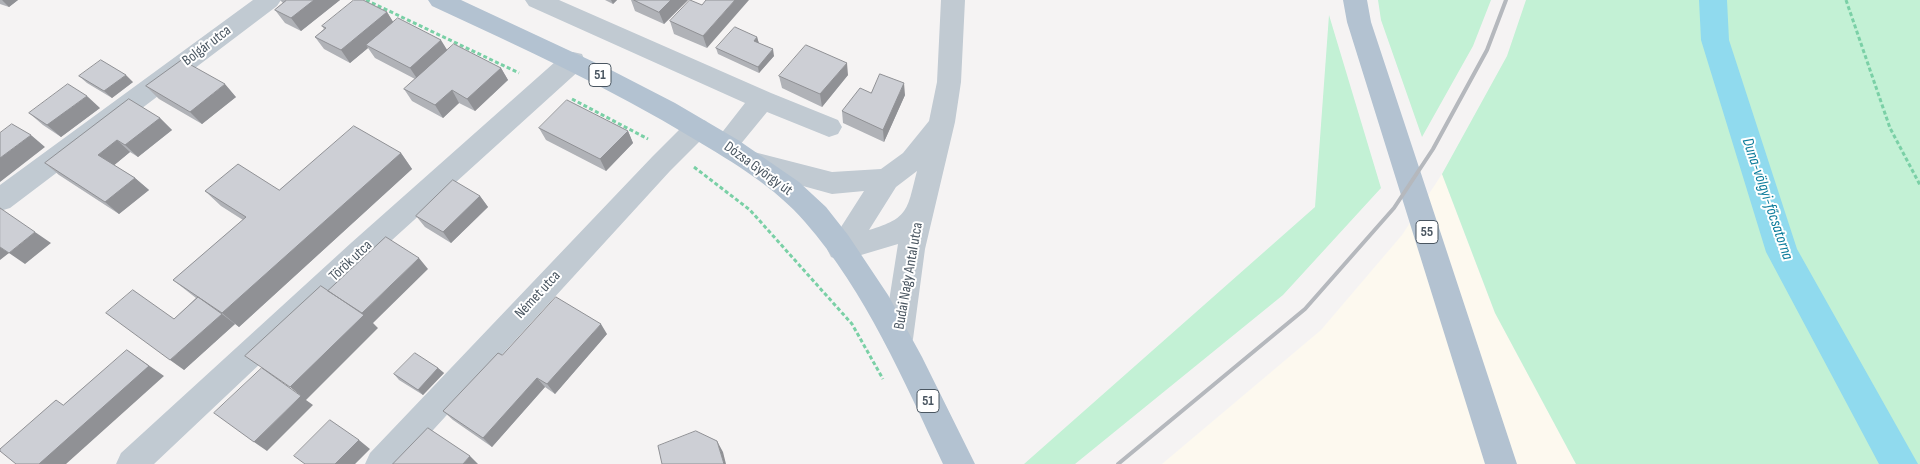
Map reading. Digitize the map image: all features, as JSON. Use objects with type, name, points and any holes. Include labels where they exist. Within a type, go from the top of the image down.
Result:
[{"type":"main road","name":"Dózsa György út","points":[[440,0],[573,61],[669,110],[754,162],[814,214],[842,249],[898,339],[959,464]]},
{"type":"main road","name":"55","points":[[1355,0],[1359,22],[1501,464]]},
{"type":"street","name":"Bolgár utca","points":[[0,200],[269,0]]},
{"type":"street","points":[[538,0],[762,100],[829,127]]},
{"type":"street","name":"Budai Nagy Antal utca","points":[[898,339],[911,249],[921,213],[950,82],[953,0]]},
{"type":"street","name":"Török utca","points":[[132,464],[361,251],[573,61]]},
{"type":"street","points":[[726,144],[762,100]]},
{"type":"street","name":"Budai Nagy Antal utca","points":[[842,249],[887,179],[912,160],[942,122]]},
{"type":"street","name":"Német utca","points":[[381,464],[697,128]]},
{"type":"street","points":[[754,162],[832,184],[887,179]]},
{"type":"street","name":"Budai Nagy Antal utca","points":[[842,249],[905,229],[921,213]]},
{"type":"path","points":[[366,0],[545,85],[673,152],[750,210],[852,324],[886,385]]},
{"type":"path","points":[[1846,0],[1890,128],[1920,185]]},
{"type":"shaded area","points":[[1442,174],[1495,313],[1576,464],[1162,464],[1321,330],[1402,235]]},
{"type":"green space","points":[[1378,0],[1491,0],[1473,46],[1422,137],[1381,20]]},
{"type":"green space","points":[[1526,0],[1920,0],[1920,464],[1576,464],[1495,313],[1442,174],[1507,56]]},
{"type":"green space","points":[[1329,15],[1381,188],[1283,295],[1075,464],[1024,464],[1315,207]]},
{"type":"building","points":[[287,0],[314,0],[291,18],[275,10]]},
{"type":"building","points":[[354,0],[363,0],[387,12],[341,50],[315,37],[326,28],[322,26]]},
{"type":"building","points":[[634,0],[671,0],[659,12]]},
{"type":"building","points":[[690,0],[702,5],[706,0],[735,0],[703,36],[670,21]]},
{"type":"building","points":[[398,18],[441,40],[410,68],[366,45]]},
{"type":"building","points":[[735,27],[757,37],[754,41],[773,49],[758,67],[716,48]]},
{"type":"building","points":[[454,44],[501,68],[467,99],[452,90],[435,105],[404,89]]},
{"type":"building","points":[[806,45],[847,63],[820,94],[779,76]]},
{"type":"building","points":[[101,60],[126,75],[104,91],[79,76]]},
{"type":"building","points":[[182,60],[225,84],[190,112],[146,86]]},
{"type":"building","points":[[880,74],[904,83],[883,130],[842,111],[860,88],[871,93]]},
{"type":"building","points":[[68,84],[87,96],[47,125],[29,113]]},
{"type":"building","points":[[129,99],[160,118],[125,145],[117,140],[98,155],[135,178],[105,202],[45,163]]},
{"type":"building","points":[[567,100],[628,131],[600,159],[539,128]]},
{"type":"building","points":[[12,124],[31,135],[0,158],[0,133]]},
{"type":"building","points":[[354,126],[401,153],[222,313],[173,280],[246,217],[205,191],[238,164],[279,190]]},
{"type":"building","points":[[453,180],[480,196],[443,232],[416,216]]},
{"type":"building","points":[[0,208],[35,232],[9,253],[0,247]]},
{"type":"building","points":[[386,237],[419,258],[362,313],[328,291]]},
{"type":"building","points":[[321,286],[364,315],[290,387],[245,356]]},
{"type":"building","points":[[133,290],[174,319],[198,297],[222,314],[170,360],[106,313]]},
{"type":"building","points":[[556,297],[601,324],[547,384],[537,378],[483,438],[443,411],[498,353],[502,355]]},
{"type":"building","points":[[127,350],[149,366],[39,464],[16,464],[0,451],[56,400],[63,405]]},
{"type":"building","points":[[415,353],[438,368],[418,390],[394,374]]},
{"type":"building","points":[[262,368],[301,396],[254,442],[214,413]]},
{"type":"building","points":[[330,420],[359,440],[335,464],[305,464],[294,456]]},
{"type":"building","points":[[428,428],[470,456],[463,464],[393,464]]},
{"type":"building","points":[[696,431],[717,441],[724,464],[662,464],[658,446]]},
{"type":"waterway","name":"Duna-völgyi-főcsatorna","points":[[1713,0],[1715,40],[1782,252],[1899,464]]},
{"type":"railway","points":[[1118,464],[1305,309],[1394,208],[1433,149],[1487,50],[1506,0]]}]
